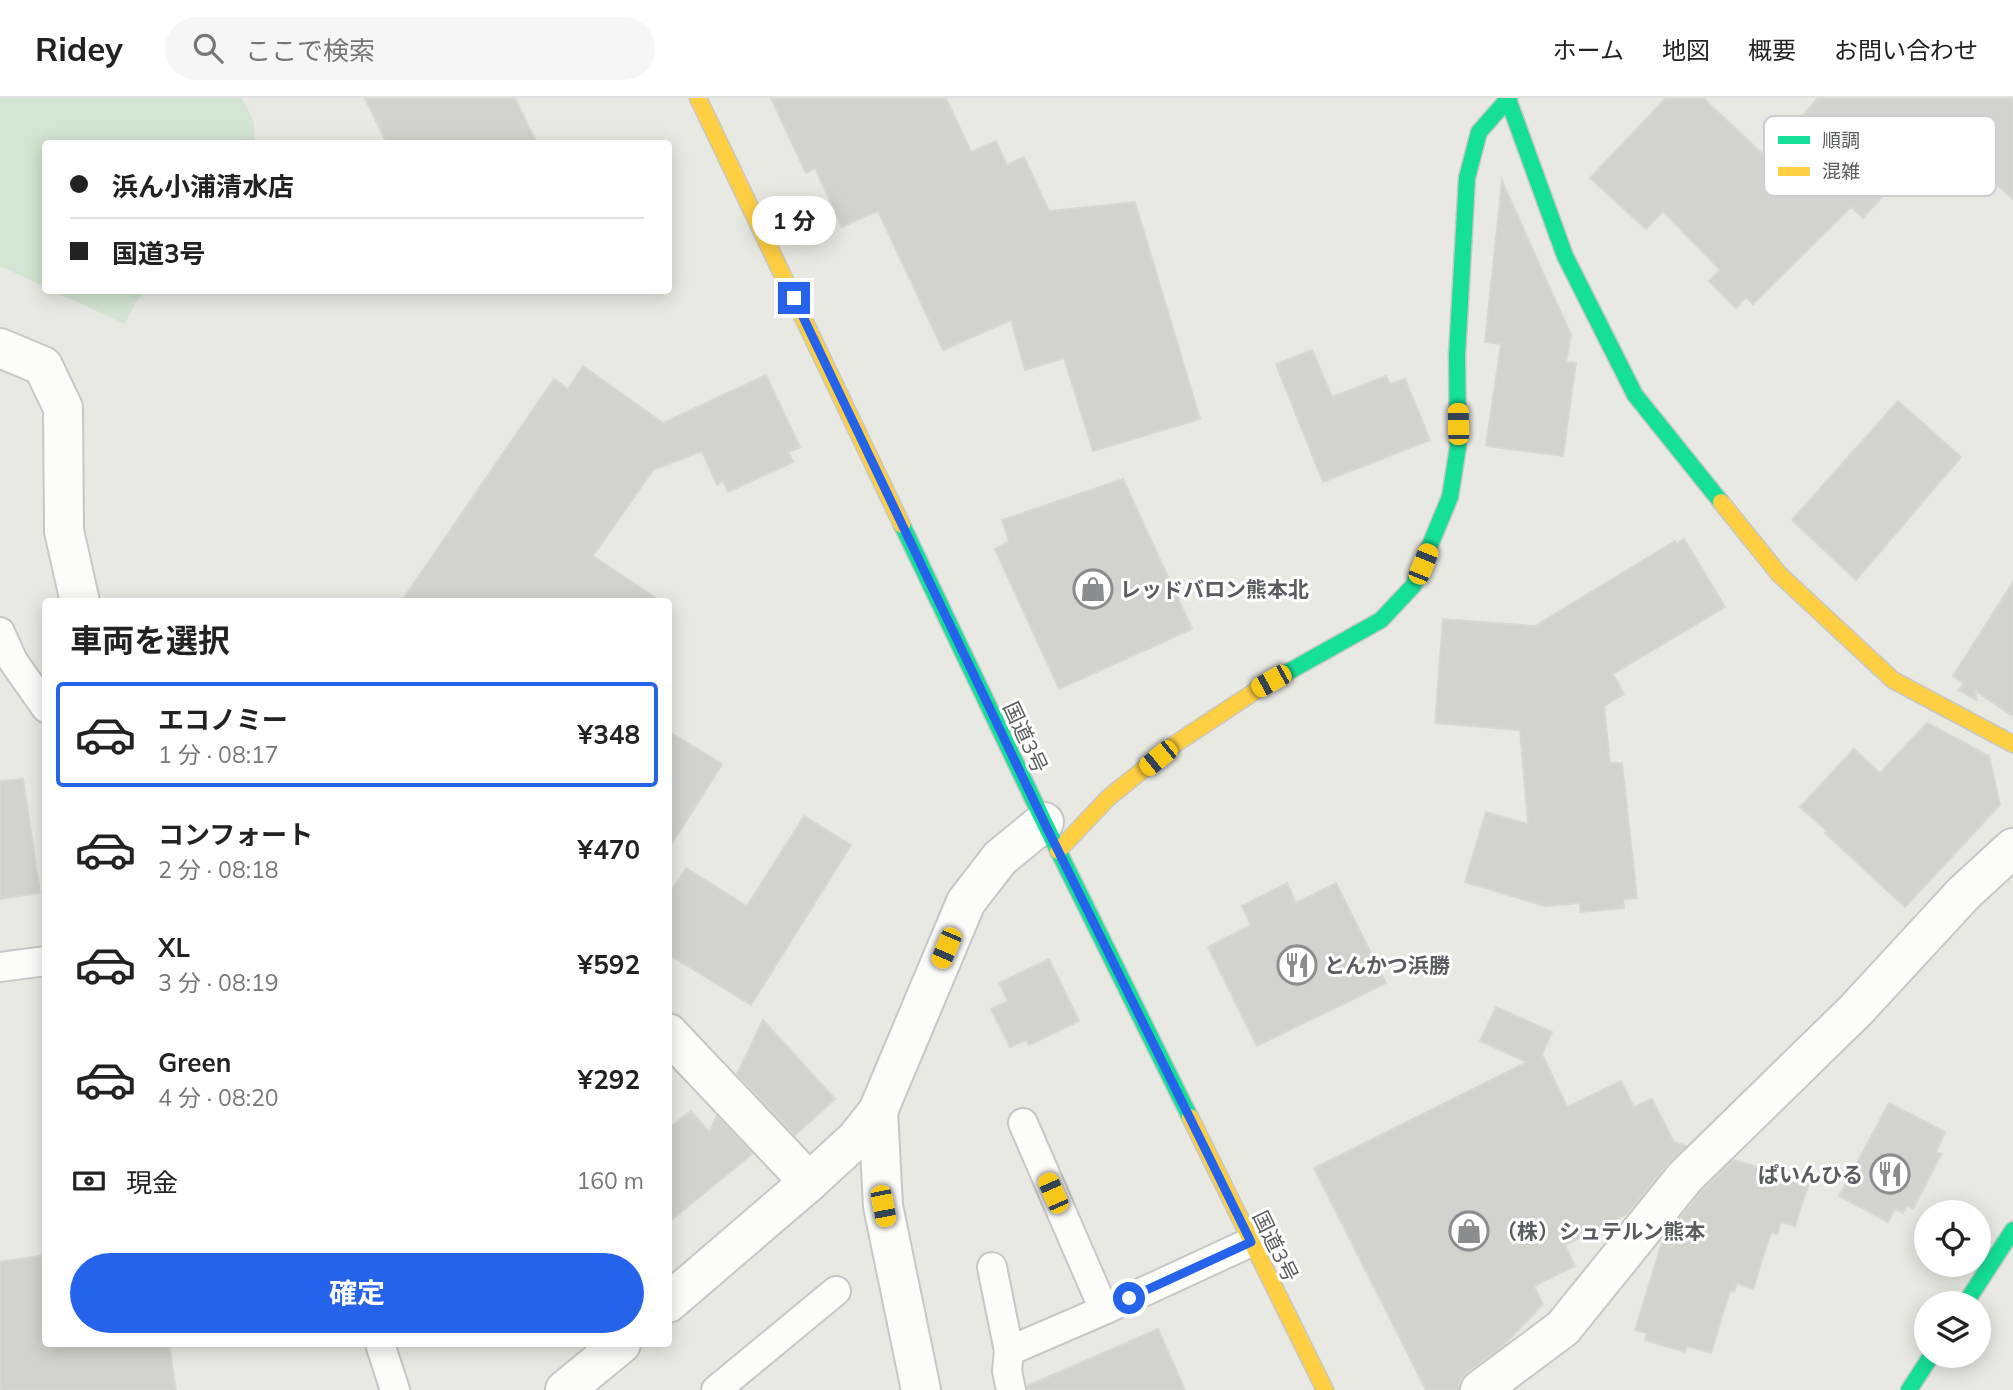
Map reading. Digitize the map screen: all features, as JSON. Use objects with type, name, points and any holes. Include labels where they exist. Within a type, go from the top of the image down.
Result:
[{"type":"main road","name":"国道3号","points":[[698,98],[1051,837],[1325,1390]]},
{"type":"main road","points":[[1051,837],[1108,798],[1175,744],[1249,694],[1381,620],[1413,586],[1450,498],[1458,447],[1457,355],[1467,178],[1479,132],[1499,103]]},
{"type":"main road","points":[[1499,103],[1565,256],[1635,396],[1779,574],[1893,680],[2013,744]]},
{"type":"main road","points":[[1973,1291],[2013,1230]]},
{"type":"main road","points":[[1909,1390],[1923,1368]]},
{"type":"street","points":[[0,348],[43,366],[63,408],[64,531],[79,598]]},
{"type":"street","points":[[672,1300],[856,1139],[878,1111],[966,902],[1000,858],[1051,837]]},
{"type":"street","points":[[1480,1390],[1563,1328],[1685,1177],[1856,1010],[1964,893],[2013,848]]},
{"type":"street","points":[[672,1037],[809,1182]]},
{"type":"street","points":[[878,1111],[883,1206],[921,1390]]},
{"type":"street","points":[[565,1390],[617,1347]]},
{"type":"lane","points":[[0,632],[7,662],[42,703]]},
{"type":"lane","points":[[0,967],[42,962]]},
{"type":"lane","points":[[1023,1124],[1104,1310]]},
{"type":"lane","points":[[1009,1351],[1251,1242]]},
{"type":"lane","points":[[992,1267],[1009,1351],[1007,1371],[1011,1390]]},
{"type":"lane","points":[[716,1390],[835,1292]]},
{"type":"lane","points":[[381,1347],[395,1390]]},
{"type":"green space","points":[[0,98],[242,98],[254,123],[255,140],[42,140],[42,286],[0,266]]},
{"type":"green space","points":[[60,294],[142,294],[125,324]]},
{"type":"building","points":[[365,98],[515,98],[535,140],[385,140]]},
{"type":"building","points":[[771,98],[946,98],[971,152],[996,141],[1007,165],[1024,157],[1049,211],[1135,202],[1200,419],[1093,451],[1064,358],[1025,370],[1011,320],[943,350],[878,211],[842,227],[815,168],[806,173]]},
{"type":"building","points":[[1666,98],[1703,98],[1764,155],[1764,196],[1882,196],[1863,218],[1851,207],[1753,304],[1746,297],[1736,308],[1709,281],[1720,270],[1663,211],[1646,229],[1590,178]]},
{"type":"building","points":[[1818,98],[2013,98],[2013,199],[1996,184],[1996,116],[1802,116]]},
{"type":"building","points":[[1502,181],[1571,335],[1566,362],[1576,363],[1563,456],[1486,446],[1501,344],[1485,342]]},
{"type":"building","points":[[1312,350],[1332,397],[1386,376],[1390,384],[1405,379],[1430,440],[1323,482],[1276,364]]},
{"type":"building","points":[[583,366],[663,423],[766,375],[800,447],[789,452],[793,462],[728,492],[723,481],[717,485],[702,451],[653,470],[593,556],[656,598],[404,598],[554,379],[568,389]]},
{"type":"building","points":[[1898,401],[1961,457],[1856,580],[1792,520]]},
{"type":"building","name":"レッドバロン熊本北","points":[[1123,479],[1192,629],[1059,689],[995,549],[1009,542],[1002,520]]},
{"type":"building","points":[[1684,539],[1725,607],[1613,674],[1624,694],[1604,706],[1610,763],[1622,763],[1637,898],[1623,899],[1624,908],[1580,912],[1580,903],[1545,906],[1465,882],[1486,812],[1528,824],[1520,730],[1435,723],[1443,619],[1535,626],[1675,541],[1676,544]]},
{"type":"building","points":[[2013,582],[2013,716],[1975,691],[1977,700],[1958,690],[1964,684],[1953,676]]},
{"type":"building","points":[[1927,723],[1989,756],[2000,805],[1905,907],[1800,807],[1854,749],[1880,773]]},
{"type":"building","points":[[672,733],[722,764],[672,844]]},
{"type":"building","points":[[23,779],[40,893],[0,899],[0,781]]},
{"type":"building","points":[[804,816],[851,845],[751,1005],[672,956],[672,890],[686,868],[747,906]]},
{"type":"building","name":"とんかつ浜勝","points":[[1287,883],[1296,903],[1336,883],[1386,983],[1257,1046],[1208,947],[1251,925],[1242,906]]},
{"type":"building","points":[[1049,959],[1079,1021],[1029,1045],[1026,1040],[1010,1047],[991,1009],[1008,1001],[999,983]]},
{"type":"building","name":"（株）シュテルン熊本","points":[[1496,1007],[1552,1032],[1542,1054],[1567,1107],[1621,1081],[1634,1107],[1652,1099],[1674,1142],[1686,1146],[1668,1163],[1627,1214],[1565,1245],[1575,1266],[1534,1286],[1543,1304],[1504,1345],[1466,1373],[1460,1381],[1459,1390],[1426,1390],[1314,1168],[1527,1062],[1480,1041]]},
{"type":"building","points":[[763,1020],[835,1099],[795,1135],[737,1074]]},
{"type":"building","points":[[1889,1103],[1945,1132],[1936,1152],[1941,1154],[1918,1200],[1914,1200],[1913,1209],[1907,1205],[1903,1213],[1895,1209],[1888,1222],[1839,1196]]},
{"type":"building","points":[[691,1111],[709,1132],[717,1116],[752,1154],[672,1220],[672,1126]]},
{"type":"building","points":[[1734,1160],[1809,1183],[1795,1226],[1781,1222],[1777,1234],[1771,1232],[1753,1289],[1737,1283],[1734,1292],[1730,1291],[1711,1353],[1687,1346],[1685,1352],[1645,1340],[1647,1333],[1635,1330],[1663,1239],[1701,1192]]},
{"type":"building","points":[[42,1256],[42,1347],[169,1347],[176,1390],[0,1390],[0,1262]]},
{"type":"building","points":[[1158,1329],[1185,1390],[1027,1390],[1027,1386]]},
{"type":"traffic: fast","points":[[1263,686],[1381,620],[1413,586],[1450,497],[1458,447],[1457,355],[1467,178],[1479,132],[1509,98]]},
{"type":"traffic: fast","points":[[1508,99],[1565,256],[1635,395],[1721,502]]},
{"type":"traffic: fast","points":[[902,525],[1044,822],[1190,1117]]},
{"type":"traffic: fast","points":[[1973,1291],[2013,1230]]},
{"type":"traffic: fast","points":[[1909,1390],[1923,1368]]},
{"type":"traffic: slow","points":[[698,98],[902,525]]},
{"type":"traffic: slow","points":[[1721,502],[1779,574],[1893,680],[2013,744]]},
{"type":"traffic: slow","points":[[1058,851],[1108,798],[1175,744],[1263,686]]},
{"type":"traffic: slow","points":[[1190,1117],[1325,1390]]},
{"type":"place","name":"レッドバロン熊本北","points":[[1093,589]]},
{"type":"place","name":"とんかつ浜勝","points":[[1297,965]]},
{"type":"place","name":"ぱいんひる","points":[[1890,1174]]},
{"type":"place","name":"（株）シュテルン熊本","points":[[1469,1231]]},
{"type":"route","points":[[794,298],[1044,822],[1251,1242],[1129,1298]]}]
